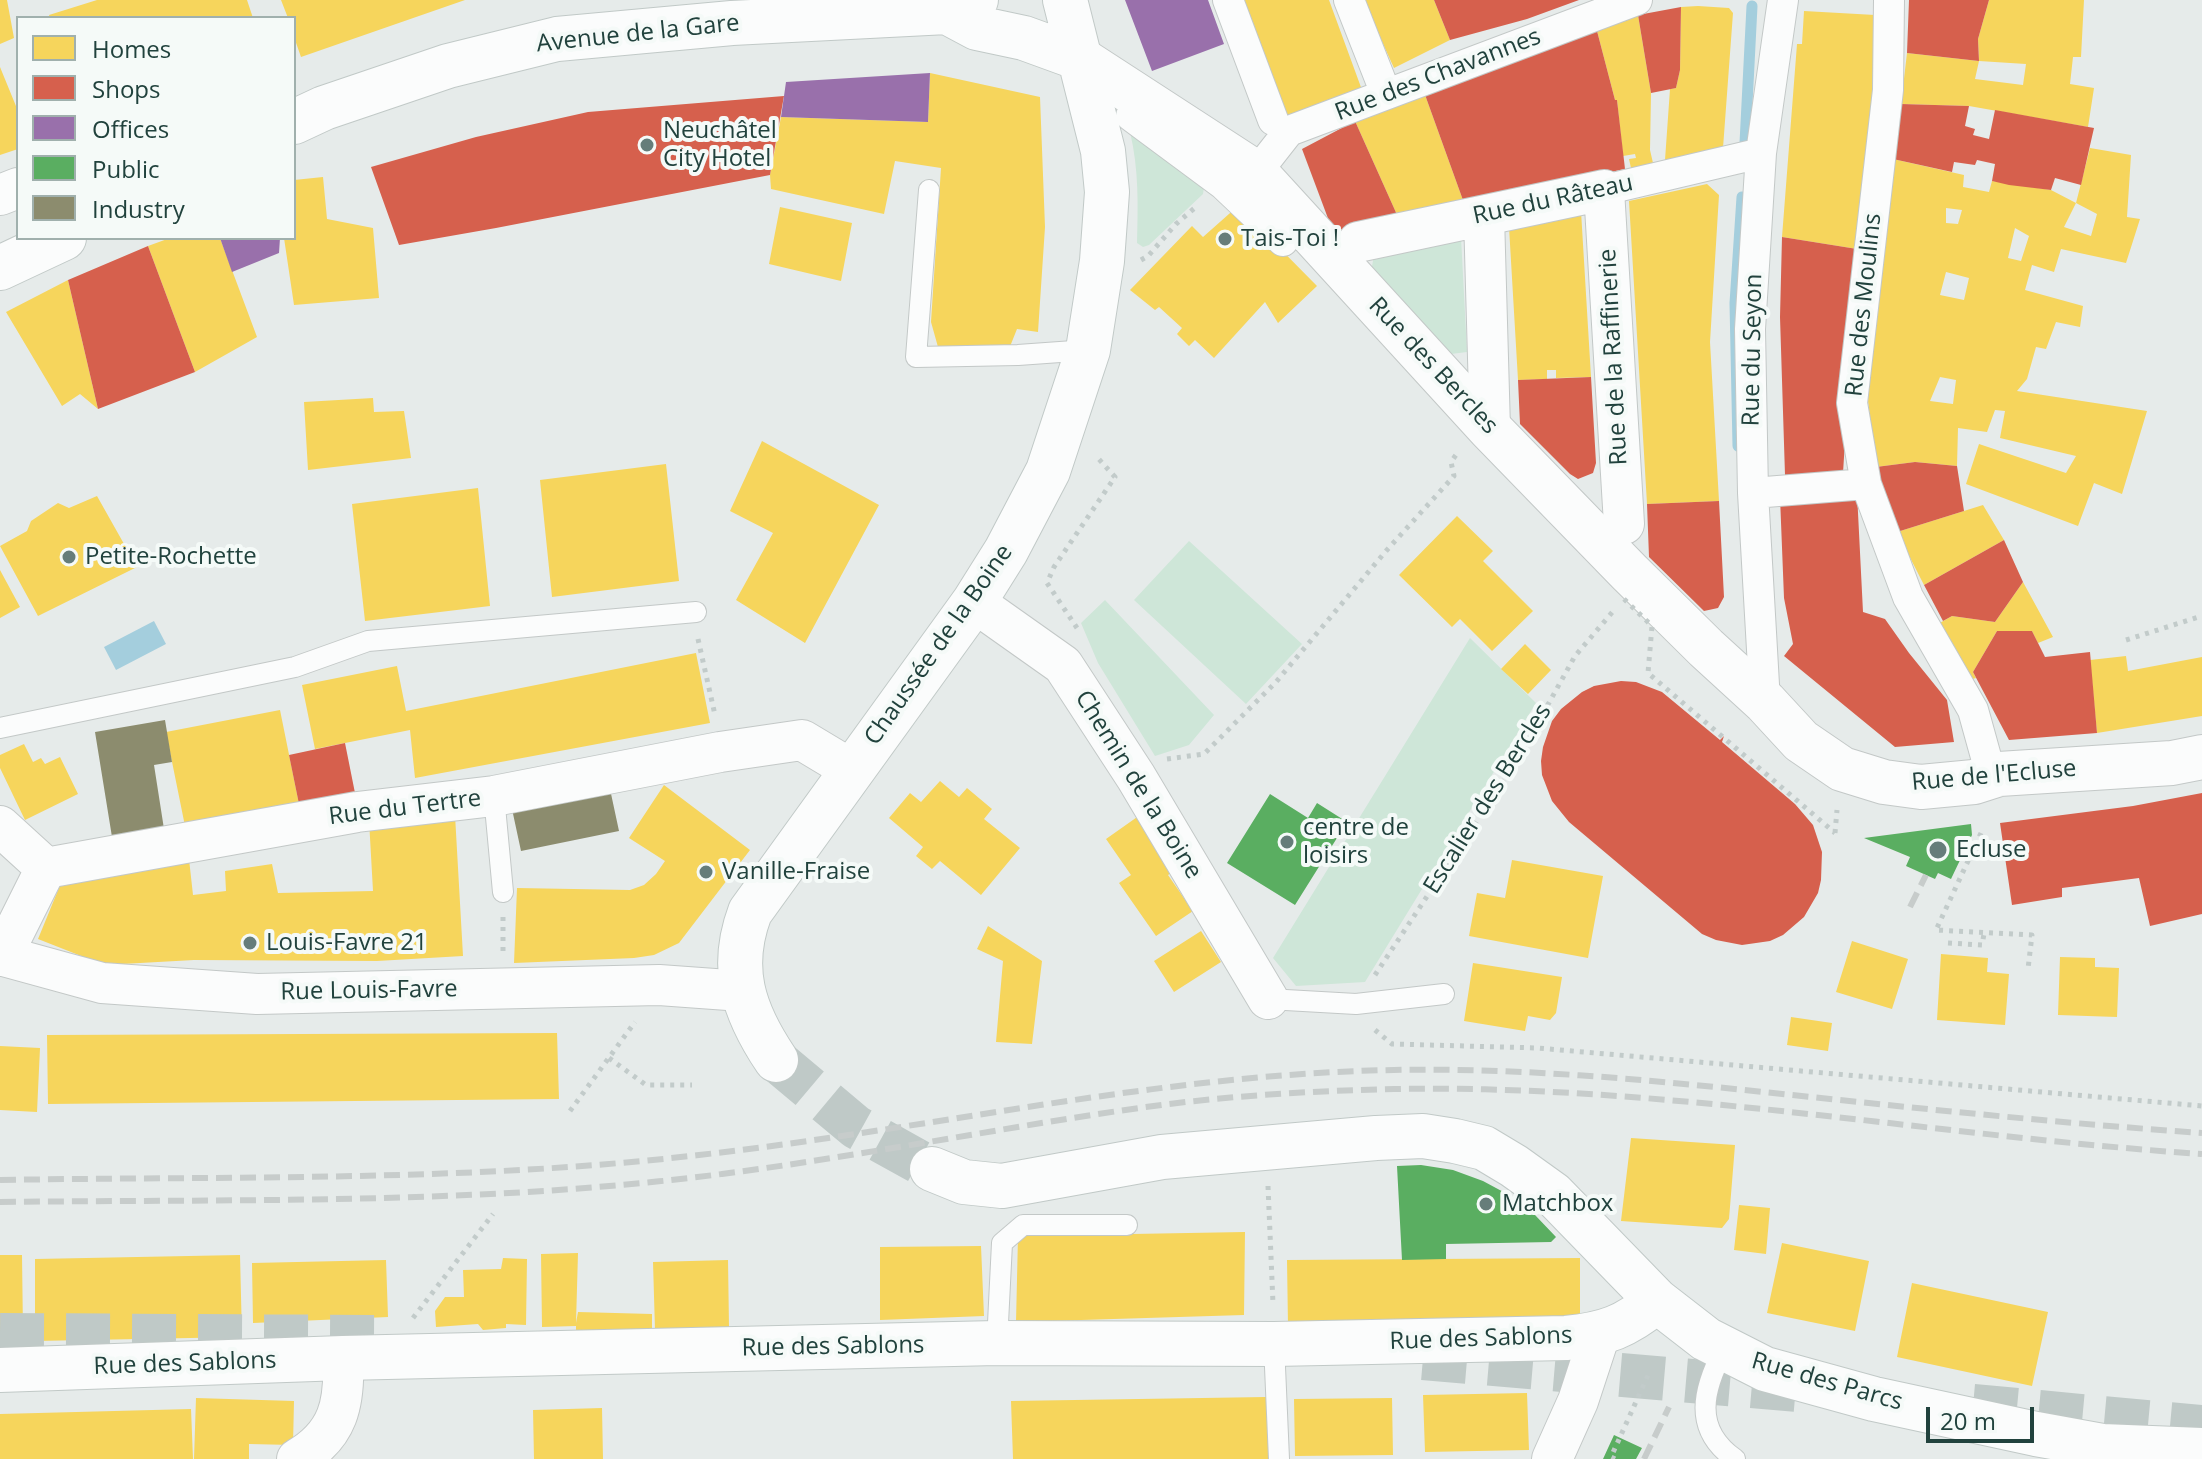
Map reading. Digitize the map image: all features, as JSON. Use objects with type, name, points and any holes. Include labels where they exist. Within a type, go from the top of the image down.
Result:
[{"type":"main road","name":"Chaussée de la Boine","points":[[776,1060],[756,1032],[742,991],[741,937],[750,912],[974,602],[1006,551],[1048,471],[1088,350],[1102,261],[1107,192],[1103,151],[1065,0]]},
{"type":"main road","name":"Avenue de la Gare","points":[[296,121],[324,108],[448,66],[557,39],[732,23],[961,6],[977,28],[1024,38],[1079,58]]},
{"type":"main road","name":"Rue des Bercles","points":[[1079,58],[1256,173],[1477,436],[1765,702]]},
{"type":"main road","points":[[0,268],[60,240]]},
{"type":"main road","name":"Rue de l'Ecluse","points":[[1765,702],[1801,741],[1842,769],[1884,782],[1921,787],[1974,782],[1991,775],[2172,763],[2202,757]]},
{"type":"main road","points":[[932,1169],[964,1182],[1002,1186],[1162,1157],[1376,1138],[1423,1136],[1455,1141],[1484,1148],[1553,1194],[1657,1301]]},
{"type":"main road","name":"Rue des Sablons","points":[[0,1370],[343,1358],[997,1343],[1274,1344],[1566,1338],[1600,1334],[1635,1318],[1657,1301]]},
{"type":"main road","name":"Rue des Parcs","points":[[1657,1301],[1706,1339],[1765,1369],[1874,1399],[2102,1446],[2195,1453]]},
{"type":"street","points":[[1228,0],[1273,120]]},
{"type":"street","points":[[1349,0],[1386,94]]},
{"type":"street","name":"Rue des Chavannes","points":[[1256,173],[1289,131],[1637,0]]},
{"type":"street","name":"Rue du Seyon","points":[[1765,702],[1753,493],[1750,329],[1761,153],[1783,0]]},
{"type":"street","name":"Rue des Moulins","points":[[1889,0],[1888,90],[1852,403],[1866,484],[1908,597],[1973,710],[1991,775]]},
{"type":"street","points":[[1131,116],[1224,185],[1283,241]]},
{"type":"street","name":"Rue du Râteau","points":[[1352,245],[1761,153]]},
{"type":"street","name":"Rue de la Raffinerie","points":[[1604,190],[1611,471],[1624,524]]},
{"type":"street","points":[[1477,436],[1484,216]]},
{"type":"street","points":[[1753,493],[1866,484]]},
{"type":"street","name":"Chemin de la Boine","points":[[974,602],[1063,665],[1136,777],[1268,999]]},
{"type":"street","name":"Rue du Tertre","points":[[46,868],[357,812],[494,796],[720,752],[802,740],[852,770]]},
{"type":"street","points":[[0,826],[46,868],[1,956]]},
{"type":"street","name":"Rue Louis-Favre","points":[[1,956],[102,983],[257,994],[659,985],[742,991]]},
{"type":"street","points":[[1552,1459],[1578,1401],[1600,1334]]},
{"type":"street","points":[[297,1459],[314,1449],[329,1431],[344,1393],[343,1358]]},
{"type":"lane","points":[[929,190],[916,357],[1088,350]]},
{"type":"lane","points":[[0,728],[295,667],[368,641],[696,612]]},
{"type":"lane","points":[[494,796],[503,892]]},
{"type":"lane","points":[[1268,999],[1349,1004],[1444,994]]},
{"type":"lane","points":[[997,1343],[1002,1243],[1023,1225],[1127,1225]]},
{"type":"lane","points":[[1274,1344],[1279,1459]]},
{"type":"lane","points":[[1724,1349],[1708,1383],[1705,1412],[1710,1430],[1721,1449],[1735,1459]]},
{"type":"path","points":[[1130,267],[1148,256],[1176,224]]},
{"type":"path","points":[[1136,777],[1150,761],[1204,754],[1276,682],[1386,551],[1454,476],[1451,462],[1477,436]]},
{"type":"path","points":[[1081,635],[1047,583],[1054,567],[1115,477],[1095,457]]},
{"type":"path","name":"Escalier des Bercles","points":[[1349,1004],[1516,762],[1575,656],[1624,599],[1652,626],[1648,673],[1835,833]]},
{"type":"path","points":[[696,612],[695,627],[714,709],[720,752]]},
{"type":"path","points":[[2126,640],[2202,616]]},
{"type":"path","points":[[1981,833],[1936,930],[2032,935],[2028,969]]},
{"type":"path","points":[[503,892],[506,988]]},
{"type":"path","points":[[1948,943],[1982,945],[1984,934]]},
{"type":"path","points":[[1349,1004],[1343,1026],[1377,1031],[1392,1044],[1538,1048],[2202,1106]]},
{"type":"path","points":[[570,1111],[643,1010]]},
{"type":"path","points":[[609,1058],[646,1085],[692,1085]]},
{"type":"path","points":[[1268,1182],[1272,1290]]},
{"type":"path","points":[[405,1357],[406,1326],[493,1214]]},
{"type":"path","points":[[1615,1459],[1611,1457],[1649,1373]]},
{"type":"green space","points":[[1130,132],[1204,187],[1203,194],[1149,245],[1143,247],[1137,243],[1138,201]]},
{"type":"green space","points":[[1461,237],[1467,352],[1451,354],[1371,272],[1374,255]]},
{"type":"green space","points":[[1189,541],[1302,644],[1246,704],[1134,600]]},
{"type":"green space","points":[[1105,600],[1214,715],[1189,745],[1155,756],[1098,663],[1081,623]]},
{"type":"green space","points":[[1470,638],[1536,703],[1365,982],[1296,986],[1273,958]]},
{"type":"water","points":[[154,621],[166,644],[116,670],[104,647]]},
{"type":"building: Homes","points":[[0,0],[7,0],[14,38],[0,44]]},
{"type":"building: Homes","points":[[97,0],[247,0],[252,16],[49,16]]},
{"type":"building: Homes","points":[[281,0],[465,0],[301,57],[296,43],[296,16],[287,16]]},
{"type":"building: Homes","points":[[1244,0],[1329,0],[1362,90],[1287,118]]},
{"type":"building: Homes","points":[[1363,0],[1434,0],[1450,40],[1394,68]]},
{"type":"building: Homes","points":[[1989,0],[2084,0],[2081,57],[2073,57],[2070,84],[2094,88],[2088,127],[1969,106],[1901,104],[1907,53],[1979,61],[1978,39]],"holes":[[[1979,61],[2026,64],[2023,85],[1975,79]]]},
{"type":"building: Homes","points":[[1681,7],[1729,8],[1733,13],[1723,148],[1665,160],[1670,89],[1676,88],[1680,70]]},
{"type":"building: Homes","points":[[1804,11],[1875,15],[1870,148],[1857,249],[1782,237],[1797,44],[1802,44]]},
{"type":"building: Homes","points":[[1638,15],[1651,93],[1650,150],[1653,163],[1631,168],[1629,159],[1636,158],[1635,154],[1623,156],[1617,100],[1597,31]]},
{"type":"building: Homes","points":[[0,67],[16,106],[16,150],[0,155]]},
{"type":"building: Homes","points":[[930,73],[1040,97],[1045,227],[1038,332],[1017,329],[1009,349],[938,347],[931,322],[941,168],[895,161],[884,214],[771,189],[770,175],[781,117],[928,122]]},
{"type":"building: Homes","points":[[1424,92],[1464,203],[1398,217],[1355,121]]},
{"type":"building: Homes","points":[[2090,148],[2131,155],[2127,217],[2140,219],[2126,263],[2061,249],[2054,272],[2032,265],[2025,290],[2083,306],[2080,327],[2056,322],[2046,349],[2036,347],[2027,379],[2017,391],[2147,411],[2122,494],[2094,483],[2078,526],[1966,484],[1979,444],[2066,473],[2076,456],[2000,438],[2005,411],[1995,410],[1987,432],[1958,428],[1957,466],[1915,462],[1876,467],[1868,401],[1871,342],[1893,159],[1964,175],[1963,187],[1989,192],[1992,181],[2051,190],[2076,203]],"holes":[[[2076,203],[2097,214],[2091,236],[2064,227]],[[1946,208],[1962,210],[1958,224],[1946,223]],[[2015,228],[2029,236],[2021,261],[2008,258]],[[1946,272],[1969,278],[1964,300],[1940,295]],[[1940,377],[1956,380],[1953,404],[1930,401]]]},
{"type":"building: Homes","points":[[323,177],[327,219],[373,228],[379,298],[294,305],[284,240],[296,240],[296,180]]},
{"type":"building: Homes","points":[[1707,184],[1719,195],[1710,342],[1719,501],[1647,504],[1629,201]]},
{"type":"building: Homes","points":[[1238,206],[1317,286],[1278,323],[1265,302],[1214,358],[1195,340],[1189,346],[1177,334],[1182,328],[1159,307],[1155,310],[1130,290],[1192,226],[1203,237]]},
{"type":"building: Homes","points":[[780,207],[852,223],[841,281],[769,264]]},
{"type":"building: Homes","points":[[1581,211],[1591,377],[1556,378],[1556,370],[1547,370],[1547,379],[1518,380],[1509,227]]},
{"type":"building: Homes","points":[[164,240],[221,240],[257,337],[195,372],[148,246]]},
{"type":"building: Homes","points":[[68,280],[98,409],[80,394],[62,406],[6,312]]},
{"type":"building: Homes","points":[[373,398],[374,412],[404,411],[411,458],[308,470],[304,402]]},
{"type":"building: Homes","points":[[762,441],[879,505],[805,643],[736,600],[773,533],[730,511]]},
{"type":"building: Homes","points":[[666,464],[679,581],[552,597],[540,480]]},
{"type":"building: Homes","points":[[478,488],[490,606],[365,621],[352,504]]},
{"type":"building: Homes","name":"Petite-Rochette","points":[[97,496],[137,567],[38,616],[0,546],[27,531],[31,521],[58,503],[69,508]]},
{"type":"building: Homes","points":[[1983,505],[2004,540],[1924,585],[1897,532]]},
{"type":"building: Homes","points":[[1457,516],[1493,551],[1483,561],[1533,611],[1492,651],[1460,619],[1452,627],[1399,575]]},
{"type":"building: Homes","points":[[0,570],[20,607],[0,618]]},
{"type":"building: Homes","points":[[2023,582],[2053,637],[2038,643],[2032,631],[1997,631],[1973,672],[1976,678],[1969,680],[1938,624],[1952,616],[1995,622]]},
{"type":"building: Homes","points":[[1525,644],[1551,670],[1528,694],[1501,669]]},
{"type":"building: Homes","points":[[696,653],[710,723],[415,778],[410,730],[315,749],[302,685],[397,666],[406,711]]},
{"type":"building: Homes","points":[[2126,656],[2128,671],[2202,657],[2202,716],[2097,733],[2090,660]]},
{"type":"building: Homes","points":[[280,710],[300,809],[186,831],[166,732]]},
{"type":"building: Homes","points":[[24,744],[33,762],[41,758],[45,764],[60,757],[78,794],[25,820],[0,768],[0,755]]},
{"type":"building: Homes","points":[[940,781],[959,797],[967,788],[992,809],[984,819],[1020,848],[981,895],[940,861],[932,869],[916,856],[923,847],[889,818],[910,793],[921,802]]},
{"type":"building: Homes","points":[[664,785],[750,850],[679,943],[654,955],[634,958],[514,963],[517,888],[630,890],[644,885],[656,874],[665,861],[629,838]]},
{"type":"building: Homes","points":[[455,815],[463,956],[377,961],[194,960],[104,965],[38,939],[63,878],[189,859],[193,895],[226,891],[225,871],[272,864],[278,893],[373,891],[369,820]]},
{"type":"building: Homes","points":[[1140,815],[1177,869],[1168,875],[1193,911],[1156,936],[1119,883],[1131,875],[1106,839]]},
{"type":"building: Homes","points":[[1512,860],[1603,876],[1588,958],[1469,936],[1477,893],[1505,898]]},
{"type":"building: Homes","points":[[988,926],[1042,961],[1032,1044],[996,1042],[1003,961],[977,949]]},
{"type":"building: Homes","points":[[1201,931],[1221,962],[1174,992],[1154,961]]},
{"type":"building: Homes","points":[[1852,941],[1908,959],[1892,1009],[1836,992]]},
{"type":"building: Homes","points":[[1941,954],[1988,958],[1987,972],[2009,974],[2005,1025],[1937,1020]]},
{"type":"building: Homes","points":[[2060,957],[2095,958],[2095,967],[2119,968],[2117,1017],[2058,1015]]},
{"type":"building: Homes","points":[[1473,963],[1562,977],[1556,1013],[1550,1020],[1528,1016],[1525,1031],[1464,1021]]},
{"type":"building: Homes","points":[[1791,1017],[1832,1023],[1828,1051],[1787,1045]]},
{"type":"building: Homes","points":[[557,1033],[559,1099],[48,1104],[47,1035]]},
{"type":"building: Homes","points":[[0,1046],[40,1048],[37,1112],[0,1110]]},
{"type":"building: Homes","points":[[1631,1138],[1735,1145],[1729,1219],[1722,1228],[1621,1221]]},
{"type":"building: Homes","points":[[1739,1205],[1770,1208],[1766,1254],[1734,1250]]},
{"type":"building: Homes","points":[[1245,1232],[1244,1315],[1016,1322],[1018,1236]]},
{"type":"building: Homes","points":[[1782,1243],[1869,1261],[1855,1331],[1767,1313]]},
{"type":"building: Homes","points":[[981,1246],[984,1316],[880,1320],[880,1247]]},
{"type":"building: Homes","points":[[578,1253],[576,1323],[578,1312],[652,1314],[652,1331],[576,1331],[576,1326],[542,1327],[541,1254]]},
{"type":"building: Homes","points":[[0,1255],[22,1255],[23,1333],[0,1333]]},
{"type":"building: Homes","points":[[240,1255],[242,1337],[35,1341],[35,1259]]},
{"type":"building: Homes","points":[[503,1258],[527,1259],[526,1325],[506,1324],[506,1328],[483,1330],[478,1324],[436,1327],[435,1311],[445,1297],[464,1297],[463,1270],[501,1269]]},
{"type":"building: Homes","points":[[1580,1258],[1580,1319],[1288,1326],[1287,1260]]},
{"type":"building: Homes","points":[[386,1260],[388,1317],[253,1323],[252,1263]]},
{"type":"building: Homes","points":[[728,1260],[729,1327],[655,1330],[653,1262]]},
{"type":"building: Homes","points":[[1912,1283],[2048,1312],[2032,1386],[1897,1357]]},
{"type":"building: Homes","points":[[1527,1393],[1529,1450],[1425,1452],[1423,1395]]},
{"type":"building: Homes","points":[[1266,1397],[1269,1459],[1013,1459],[1011,1401]]},
{"type":"building: Homes","points":[[196,1398],[294,1401],[293,1445],[249,1444],[249,1459],[194,1459]]},
{"type":"building: Homes","points":[[1392,1398],[1393,1455],[1295,1456],[1294,1399]]},
{"type":"building: Homes","points":[[602,1408],[603,1459],[534,1459],[533,1410]]},
{"type":"building: Homes","points":[[191,1409],[193,1459],[0,1459],[0,1414]]},
{"type":"building: Shops","points":[[1434,0],[1579,0],[1527,19],[1450,40]]},
{"type":"building: Shops","points":[[1909,0],[1989,0],[1978,39],[1979,61],[1907,53]]},
{"type":"building: Shops","points":[[1681,7],[1680,70],[1676,88],[1651,93],[1638,15]]},
{"type":"building: Shops","points":[[1597,31],[1617,100],[1625,169],[1464,203],[1424,92]]},
{"type":"building: Shops","points":[[784,96],[770,175],[399,245],[371,167],[476,137],[588,112]]},
{"type":"building: Shops","points":[[1901,104],[1969,106],[1965,126],[1975,129],[1973,135],[1989,139],[1995,110],[2094,128],[2081,185],[2055,178],[2051,190],[1992,181],[1995,164],[1977,160],[1975,165],[1954,162],[1952,172],[1893,159]]},
{"type":"building: Shops","points":[[1355,121],[1398,217],[1335,231],[1302,149]]},
{"type":"building: Shops","points":[[1782,237],[1857,249],[1843,473],[1794,481],[1785,475],[1780,317]]},
{"type":"building: Shops","points":[[148,246],[195,372],[98,409],[68,280]]},
{"type":"building: Shops","points":[[1591,377],[1596,463],[1593,473],[1578,479],[1520,424],[1518,380]]},
{"type":"building: Shops","points":[[1915,462],[1957,466],[1964,511],[1897,532],[1876,467]]},
{"type":"building: Shops","points":[[1857,493],[1863,612],[1885,619],[1947,700],[1954,742],[1895,747],[1784,656],[1793,644],[1784,598],[1780,497]]},
{"type":"building: Shops","points":[[1719,501],[1724,597],[1718,608],[1704,611],[1649,557],[1647,504]]},
{"type":"building: Shops","points":[[2004,540],[2023,582],[1995,622],[1952,616],[1943,621],[1924,585]]},
{"type":"building: Shops","points":[[1997,631],[2032,631],[2045,657],[2090,652],[2097,733],[2009,740],[1973,672]]},
{"type":"building: Shops","points":[[1621,681],[1636,682],[1662,692],[1720,740],[1724,736],[1722,742],[1795,804],[1813,825],[1822,852],[1818,893],[1804,917],[1783,935],[1770,941],[1742,945],[1702,934],[1569,822],[1552,801],[1542,775],[1541,761],[1552,721],[1582,692],[1594,686]]},
{"type":"building: Shops","points":[[345,743],[356,798],[300,809],[289,755]]},
{"type":"building: Shops","points":[[2202,793],[2202,914],[2150,926],[2139,878],[2062,888],[2062,897],[2012,905],[2000,823],[2133,806]]},
{"type":"building: Offices","points":[[1125,0],[1208,0],[1224,44],[1152,71]]},
{"type":"building: Offices","points":[[930,73],[928,122],[781,117],[786,82]]},
{"type":"building: Offices","points":[[221,240],[280,240],[279,253],[232,272]]},
{"type":"building: Public","name":"centre de loisirs","points":[[1270,794],[1308,818],[1317,803],[1347,822],[1295,905],[1227,863]]},
{"type":"building: Public","points":[[1971,824],[1972,835],[1951,879],[1938,873],[1935,879],[1906,866],[1910,857],[1864,838]]},
{"type":"building: Public","points":[[1421,1165],[1453,1170],[1483,1181],[1509,1195],[1535,1215],[1556,1237],[1551,1242],[1446,1244],[1446,1259],[1402,1260],[1397,1166]]},
{"type":"building: Public","points":[[1614,1435],[1642,1448],[1636,1459],[1603,1459]]},
{"type":"building: Industry","points":[[165,720],[172,762],[154,765],[164,829],[112,837],[95,732]]},
{"type":"building: Industry","points":[[610,789],[619,831],[521,851],[512,809]]},
{"type":"waterway","points":[[1745,143],[1752,6]]},
{"type":"waterway","points":[[1738,446],[1735,303],[1742,197]]},
{"type":"tunnel","points":[[776,1060],[856,1127],[932,1169]]},
{"type":"tunnel","points":[[0,1335],[383,1337]]},
{"type":"tunnel","points":[[1423,1358],[1809,1391]]},
{"type":"tunnel","points":[[1973,1406],[2202,1427]]},
{"type":"railway","points":[[1910,907],[1926,875]]},
{"type":"railway","points":[[0,1180],[438,1174],[612,1164],[786,1144],[1219,1081],[1394,1070],[1511,1071],[1627,1079],[2202,1133]]},
{"type":"railway","points":[[0,1202],[452,1196],[632,1184],[774,1167],[1171,1104],[1266,1095],[1394,1089],[1495,1090],[1697,1103],[2202,1154]]},
{"type":"railway","points":[[1644,1459],[1669,1407]]},
{"type":"place","name":"Neuchâtel City Hotel","points":[[647,145]]},
{"type":"place","name":"Tais-Toi !","points":[[1225,239]]},
{"type":"place","name":"Petite-Rochette","points":[[69,557]]},
{"type":"place","name":"centre de loisirs","points":[[1287,842]]},
{"type":"place","name":"Ecluse","points":[[1938,850]]},
{"type":"place","name":"Vanille-Fraise","points":[[706,872]]},
{"type":"place","name":"Louis-Favre 21","points":[[250,943]]},
{"type":"place","name":"Matchbox","points":[[1486,1204]]}]
